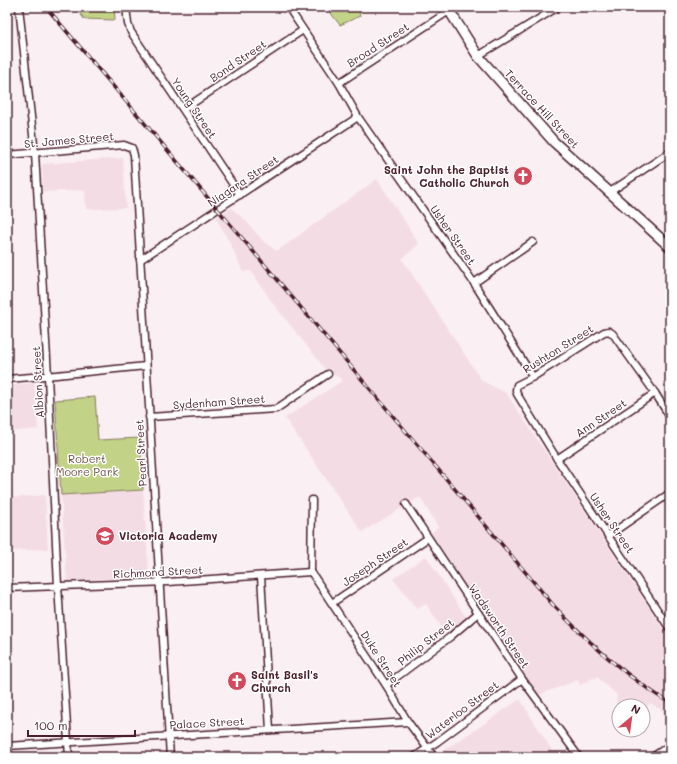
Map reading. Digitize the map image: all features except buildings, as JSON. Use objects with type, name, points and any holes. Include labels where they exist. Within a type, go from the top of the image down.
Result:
[{"type":"street","name":"Young Street","points":[[126,7],[128,24],[131,32],[240,195]]},
{"type":"street","name":"Usher Street","points":[[288,7],[339,83],[358,117],[474,283],[533,377]]},
{"type":"street","points":[[478,56],[558,7]]},
{"type":"street","name":"Albion Street","points":[[20,8],[34,153],[69,757]]},
{"type":"street","name":"Terrace Hill Street","points":[[448,9],[478,56],[554,142],[670,247]]},
{"type":"street","name":"Broad Street","points":[[339,83],[448,9]]},
{"type":"street","name":"Bond Street","points":[[184,110],[303,30]]},
{"type":"street","name":"Niagara Street","points":[[140,260],[358,117]]},
{"type":"street","name":"St. James Street","points":[[7,155],[124,145],[132,148]]},
{"type":"street","name":"Pearl Street","points":[[132,148],[134,155],[158,582],[170,757]]},
{"type":"street","points":[[610,192],[670,152]]},
{"type":"street","points":[[474,283],[533,242]]},
{"type":"street","name":"Rushton Street","points":[[517,385],[533,377],[604,332],[609,331],[613,334],[656,394]]},
{"type":"street","points":[[7,378],[48,376],[146,366]]},
{"type":"street","name":"Sydenham Street","points":[[149,417],[276,409],[328,374]]},
{"type":"street","name":"Usher Street","points":[[517,385],[517,394],[557,459],[670,629]]},
{"type":"street","points":[[656,394],[670,417]]},
{"type":"street","name":"Ann Street","points":[[557,459],[656,394]]},
{"type":"street","points":[[608,535],[670,493]]},
{"type":"street","points":[[311,572],[312,500]]},
{"type":"street","name":"Wadsworth Street","points":[[406,504],[522,679],[579,757]]},
{"type":"street","name":"Joseph Street","points":[[332,603],[428,538]]},
{"type":"street","name":"Richmond Street","points":[[7,588],[158,582],[311,572]]},
{"type":"street","name":"Duke Street","points":[[311,572],[386,685],[408,722],[434,757]]},
{"type":"street","points":[[261,576],[270,730]]},
{"type":"street","name":"Philip Street","points":[[386,685],[450,638],[478,613]]},
{"type":"street","points":[[664,620],[670,616]]},
{"type":"street","name":"Waterloo Street","points":[[414,757],[522,679]]},
{"type":"street","name":"Palace Street","points":[[7,746],[69,743],[168,735],[408,722]]},
{"type":"street","points":[[655,757],[670,747]]},
{"type":"shaded area","points":[[123,158],[126,208],[86,209],[85,190],[43,192],[42,164]]},
{"type":"shaded area","points":[[377,179],[419,244],[402,259],[482,381],[506,393],[670,639],[670,715],[651,704],[651,698],[616,698],[617,695],[597,677],[580,685],[578,680],[538,695],[431,533],[438,527],[420,497],[362,532],[285,418],[342,381],[340,378],[326,370],[272,302],[251,271],[243,272],[231,245],[216,218],[231,208],[245,220],[264,242],[277,251]]},
{"type":"shaded area","points":[[34,383],[38,429],[7,432],[7,385]]},
{"type":"shaded area","name":"Victoria Academy","points":[[143,490],[149,577],[67,581],[61,495]]},
{"type":"shaded area","points":[[45,495],[48,549],[7,551],[7,498]]},
{"type":"shaded area","points":[[426,556],[468,620],[446,634],[426,604],[417,609],[393,579]]},
{"type":"shaded area","points":[[520,699],[556,757],[446,757],[442,751]]},
{"type":"green space","points":[[76,7],[114,7],[115,20],[84,19]]},
{"type":"green space","points":[[326,7],[358,7],[360,16],[340,25]]},
{"type":"green space","name":"Robert Moore Park","points":[[95,397],[98,440],[140,438],[143,490],[61,495],[55,400]]},
{"type":"railway","points":[[46,7],[554,606],[623,671],[670,703]]},
{"type":"place","name":"Saint John the Baptist Catholic Church","points":[[523,176]]},
{"type":"place","name":"Victoria Academy","points":[[105,536]]},
{"type":"place","name":"Saint Basil's Church","points":[[237,681]]}]
